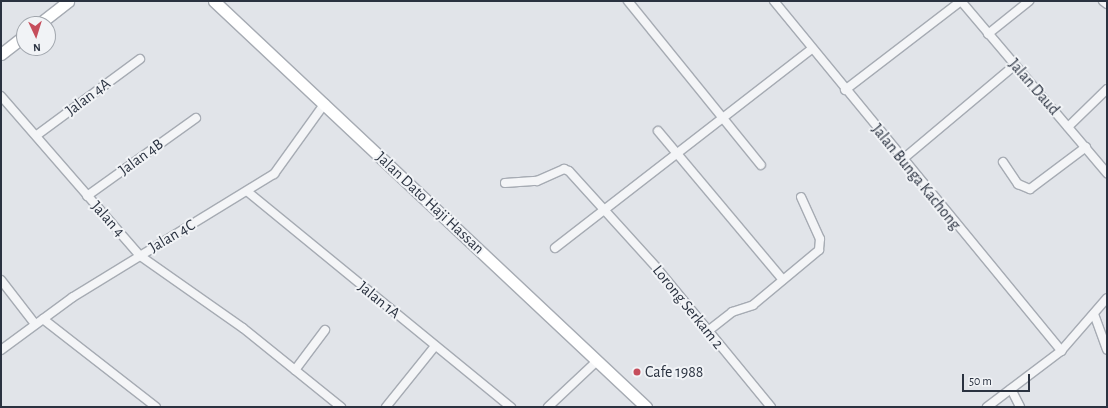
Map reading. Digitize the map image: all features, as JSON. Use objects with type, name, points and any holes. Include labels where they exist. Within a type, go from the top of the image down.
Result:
[{"type":"street","points":[[49,16],[68,1]]},
{"type":"street","name":"Jalan Dato Haji Hassan","points":[[214,1],[646,407]]},
{"type":"street","points":[[628,1],[761,165]]},
{"type":"street","name":"Jalan Bunga Kachong","points":[[774,1],[845,90],[1061,351]]},
{"type":"street","points":[[845,90],[961,1]]},
{"type":"street","name":"Jalan Daud","points":[[961,1],[1107,173]]},
{"type":"street","points":[[988,34],[1029,1]]},
{"type":"street","points":[[1103,1],[1107,4]]},
{"type":"street","points":[[1,54],[16,42]]},
{"type":"street","points":[[555,248],[604,209],[680,154],[812,49]]},
{"type":"street","name":"Jalan 4A","points":[[37,135],[140,58]]},
{"type":"street","points":[[903,159],[1015,65]]},
{"type":"street","points":[[1068,126],[1107,89]]},
{"type":"street","name":"Jalan 4","points":[[1,96],[37,135],[87,196],[139,255],[272,351],[341,407]]},
{"type":"street","name":"Jalan 4C","points":[[1,350],[43,319],[139,255],[248,192],[274,174],[324,103]]},
{"type":"street","name":"Jalan 4B","points":[[87,196],[196,118]]},
{"type":"street","points":[[658,131],[680,154],[783,280]]},
{"type":"street","points":[[1003,162],[1018,184],[1030,189],[1086,147]]},
{"type":"street","name":"Lorong Serkam 2","points":[[505,183],[547,179],[564,169],[604,209],[771,407]]},
{"type":"street","name":"Jalan 1A","points":[[248,192],[511,407]]},
{"type":"street","points":[[708,331],[732,312],[753,305],[821,247],[801,198]]},
{"type":"street","points":[[1,280],[36,324]]},
{"type":"street","points":[[987,407],[1061,351],[1107,298]]},
{"type":"street","points":[[1094,314],[1107,350]]},
{"type":"street","points":[[43,319],[156,407]]},
{"type":"street","points":[[295,370],[326,330]]},
{"type":"street","points":[[386,407],[435,346]]},
{"type":"street","points":[[548,407],[597,361]]},
{"type":"street","points":[[1011,389],[1020,407]]},
{"type":"place","name":"Cafe 1988","points":[[637,372]]}]
